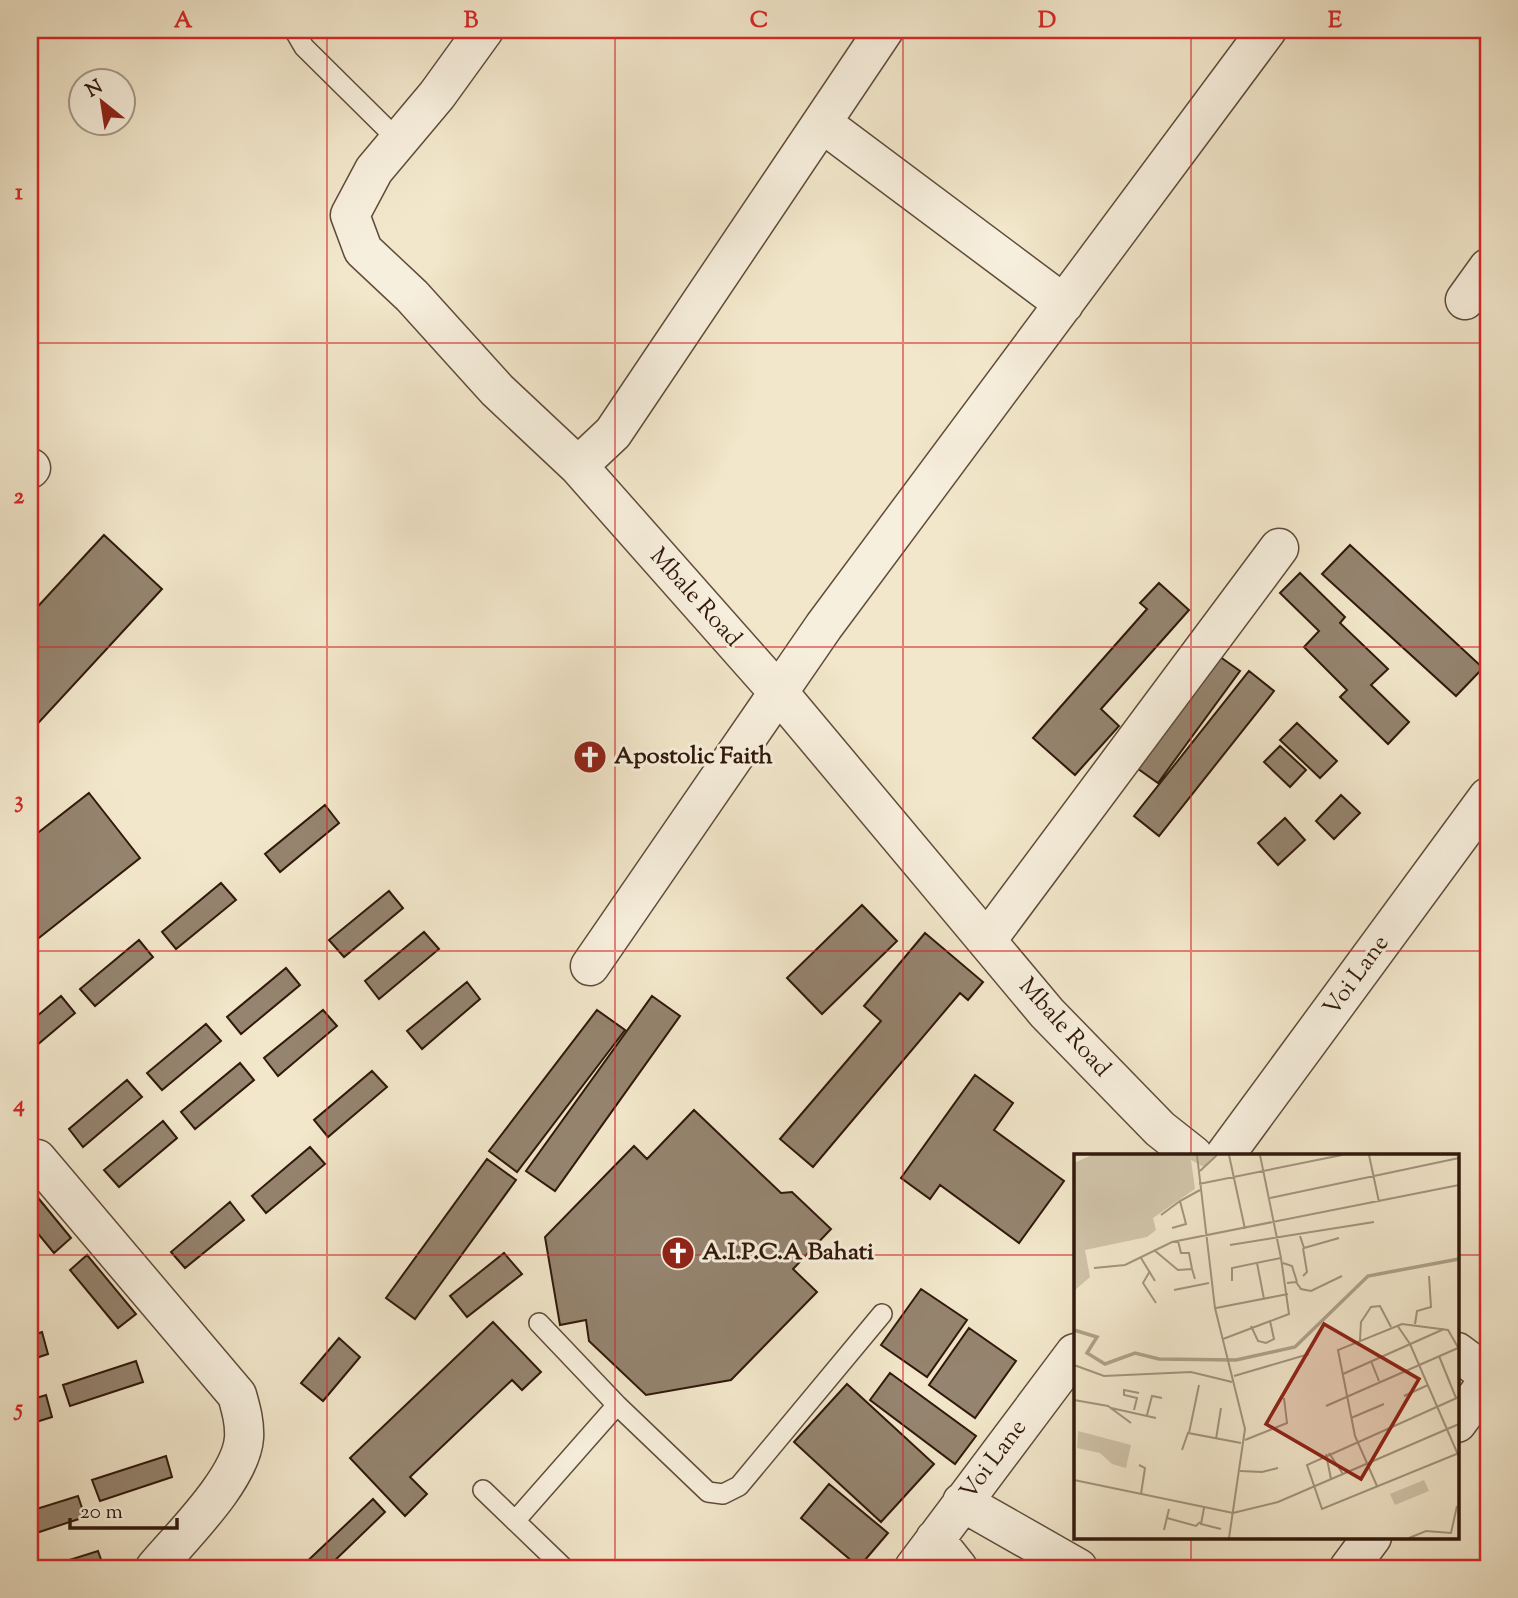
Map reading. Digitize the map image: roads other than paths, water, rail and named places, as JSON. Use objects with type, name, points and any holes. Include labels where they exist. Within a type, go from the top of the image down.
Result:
[{"type":"street","name":"Mbale Road","points":[[484,30],[374,170],[350,215],[363,250],[412,296],[497,390],[578,466],[779,693],[1047,1013],[1160,1129],[1192,1154]]},
{"type":"street","points":[[578,466],[613,433],[884,30]]},
{"type":"street","points":[[590,966],[824,626],[1268,30]]},
{"type":"street","points":[[822,123],[1064,304]]},
{"type":"street","points":[[1465,300],[1488,268]]},
{"type":"street","points":[[987,940],[1279,548]]},
{"type":"street","name":"Voi Lane","points":[[1226,1154],[1488,797]]},
{"type":"street","points":[[37,1159],[237,1395],[243,1416],[244,1440],[235,1466],[199,1516],[155,1568]]},
{"type":"street","points":[[1458,1353],[1488,1378],[1458,1422]]},
{"type":"street","name":"Voi Lane","points":[[936,1558],[962,1502],[1074,1354]]},
{"type":"street","points":[[962,1502],[1078,1568]]},
{"type":"street","points":[[1349,1568],[1371,1538]]},
{"type":"lane","points":[[294,30],[304,47],[399,141]]},
{"type":"lane","points":[[539,1323],[617,1405],[708,1492],[723,1494],[739,1486],[882,1314]]},
{"type":"lane","points":[[516,1521],[617,1405]]},
{"type":"lane","points":[[483,1490],[564,1568]]},
{"type":"place","name":"Apostolic Faith","points":[[590,757]]},
{"type":"place","name":"A.I.P.C.A Bahati","points":[[678,1253]]}]
